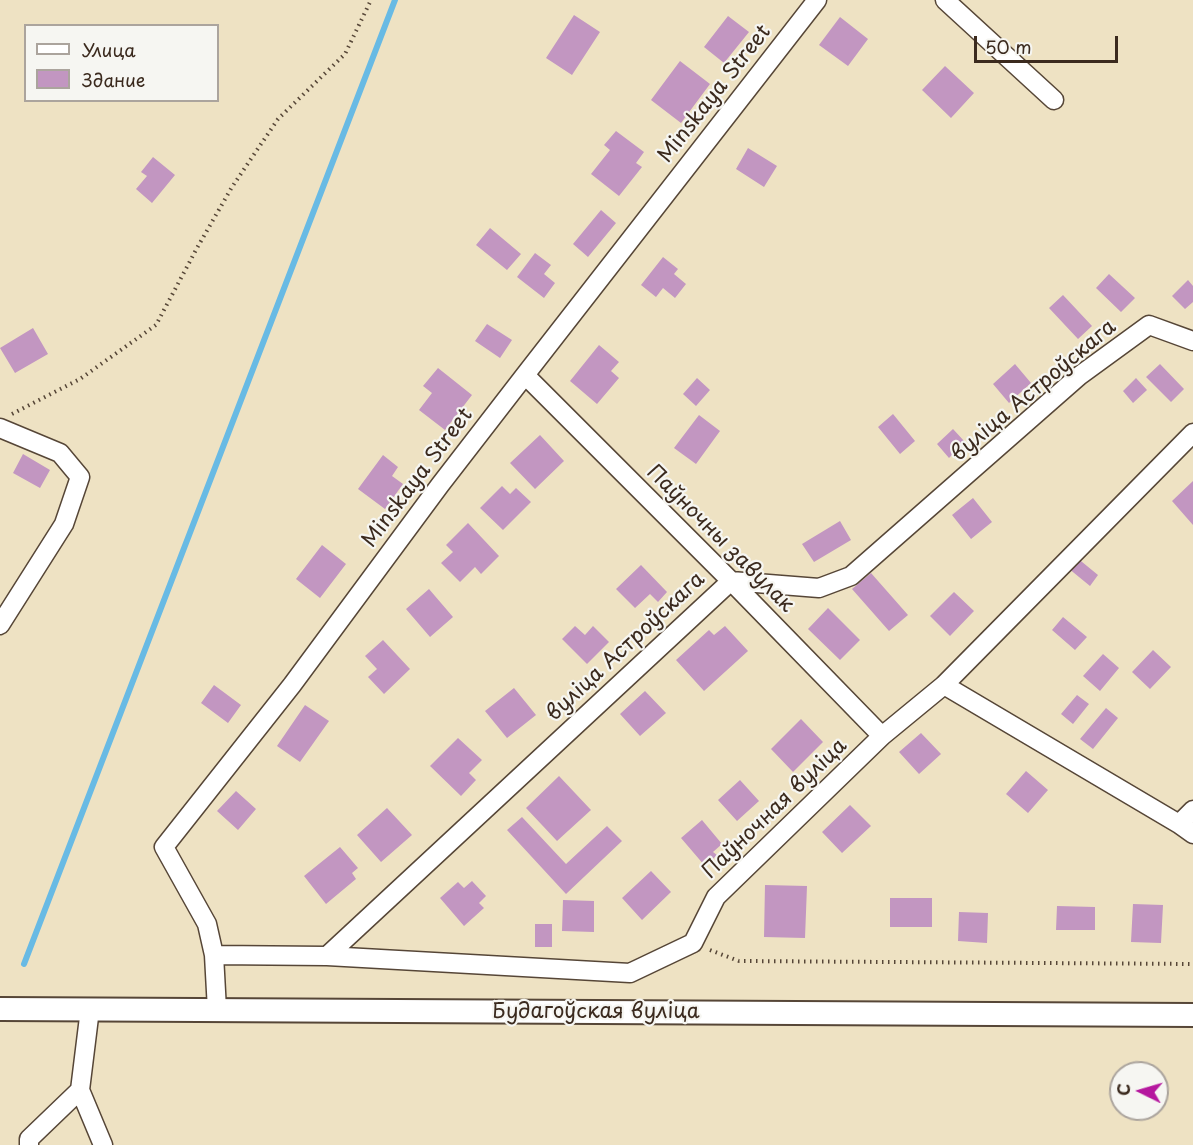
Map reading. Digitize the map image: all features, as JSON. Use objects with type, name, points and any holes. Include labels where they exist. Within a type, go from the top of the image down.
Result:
[{"type":"street","name":"Minskaya Street","points":[[217,1010],[214,955],[207,924],[164,847],[292,685],[440,485],[817,0]]},
{"type":"street","points":[[945,0],[1054,100]]},
{"type":"street","name":"вуліца Астроўскага","points":[[327,956],[731,581],[819,588],[851,576],[1079,376],[1149,326],[1193,340]]},
{"type":"street","name":"Паўночны завулак","points":[[525,375],[882,736]]},
{"type":"street","points":[[0,625],[64,524],[80,477],[60,453],[5,422]]},
{"type":"street","name":"Паўночная вуліца","points":[[693,943],[716,897],[882,736],[944,685],[1193,433]]},
{"type":"street","points":[[944,685],[1186,829],[1193,810]]},
{"type":"street","points":[[214,955],[327,956],[630,973],[693,943]]},
{"type":"street","name":"Будагоўская вуліца","points":[[0,1009],[1193,1015]]},
{"type":"street","points":[[90,1010],[80,1089],[103,1145]]},
{"type":"street","points":[[28,1145],[29,1139],[80,1089]]},
{"type":"path","points":[[5,422],[80,379],[156,326],[197,248],[239,177],[278,119],[345,54],[372,0]]},
{"type":"path","points":[[693,943],[739,961],[1193,964]]},
{"type":"building","points":[[574,15],[600,32],[572,75],[546,58]]},
{"type":"building","points":[[728,16],[749,32],[724,63],[704,47]]},
{"type":"building","points":[[840,17],[868,39],[848,66],[819,45]]},
{"type":"building","points":[[680,61],[710,84],[681,123],[651,100]]},
{"type":"building","points":[[945,66],[974,93],[951,118],[922,90]]},
{"type":"building","points":[[616,131],[644,152],[636,163],[642,167],[619,196],[591,174],[610,150],[604,145]]},
{"type":"building","points":[[748,148],[777,166],[764,187],[736,169]]},
{"type":"building","points":[[153,157],[175,175],[152,203],[136,189],[147,176],[141,172]]},
{"type":"building","points":[[601,210],[616,223],[588,257],[573,244]]},
{"type":"building","points":[[490,228],[521,254],[507,270],[476,245]]},
{"type":"building","points":[[535,253],[551,265],[544,274],[555,283],[544,298],[517,277]]},
{"type":"building","points":[[663,257],[678,269],[674,274],[686,284],[675,298],[663,288],[656,297],[641,285]]},
{"type":"building","points":[[1109,274],[1135,298],[1121,312],[1096,288]]},
{"type":"building","points":[[1188,280],[1193,286],[1193,302],[1185,309],[1172,296]]},
{"type":"building","points":[[1063,295],[1092,326],[1078,339],[1049,308]]},
{"type":"building","points":[[487,324],[512,340],[500,358],[475,341]]},
{"type":"building","points":[[33,328],[48,354],[15,373],[0,348]]},
{"type":"building","points":[[599,345],[619,362],[611,371],[619,378],[597,404],[570,381]]},
{"type":"building","points":[[1015,364],[1031,383],[1009,403],[993,384]]},
{"type":"building","points":[[1160,364],[1184,389],[1171,402],[1146,377]]},
{"type":"building","points":[[438,368],[472,395],[445,430],[419,410],[432,393],[423,386]]},
{"type":"building","points":[[697,378],[710,390],[696,406],[683,394]]},
{"type":"building","points":[[1136,378],[1147,390],[1133,403],[1123,391]]},
{"type":"building","points":[[893,414],[915,441],[900,454],[878,427]]},
{"type":"building","points":[[699,415],[720,431],[696,464],[674,448]]},
{"type":"building","points":[[953,429],[965,442],[949,458],[937,444]]},
{"type":"building","points":[[540,435],[564,461],[535,489],[510,463]]},
{"type":"building","points":[[23,454],[50,470],[40,488],[13,473]]},
{"type":"building","points":[[383,455],[398,467],[392,476],[403,484],[385,509],[358,489]]},
{"type":"building","points":[[1193,481],[1193,525],[1172,501]]},
{"type":"building","points":[[502,486],[510,494],[516,488],[531,502],[503,530],[480,508]]},
{"type":"building","points":[[973,498],[992,522],[971,539],[952,515]]},
{"type":"building","points":[[840,521],[851,540],[814,562],[802,544]]},
{"type":"building","points":[[468,523],[499,556],[481,574],[475,567],[460,582],[441,563],[453,552],[446,545]]},
{"type":"building","points":[[322,545],[346,564],[320,598],[296,579]]},
{"type":"building","points":[[1076,557],[1098,575],[1090,586],[1068,568]]},
{"type":"building","points":[[641,565],[667,592],[658,602],[650,594],[635,608],[616,589]]},
{"type":"building","points":[[871,573],[908,615],[889,631],[852,589]]},
{"type":"building","points":[[429,589],[453,617],[430,637],[406,609]]},
{"type":"building","points":[[954,592],[974,611],[950,636],[930,616]]},
{"type":"building","points":[[828,608],[860,640],[840,660],[808,629]]},
{"type":"building","points":[[1063,617],[1087,637],[1075,650],[1052,630]]},
{"type":"building","points":[[575,626],[585,635],[593,626],[609,642],[587,664],[562,639]]},
{"type":"building","points":[[725,626],[748,651],[704,691],[676,660],[709,630],[714,635]]},
{"type":"building","points":[[383,640],[410,669],[384,694],[368,677],[377,669],[365,656]]},
{"type":"building","points":[[1153,650],[1171,667],[1150,689],[1132,672]]},
{"type":"building","points":[[1103,654],[1119,668],[1100,691],[1083,676]]},
{"type":"building","points":[[214,685],[241,705],[228,723],[201,703]]},
{"type":"building","points":[[514,688],[536,715],[507,738],[485,711]]},
{"type":"building","points":[[645,691],[666,713],[640,736],[620,714]]},
{"type":"building","points":[[1077,695],[1089,704],[1073,724],[1061,714]]},
{"type":"building","points":[[305,705],[329,721],[300,762],[277,746]]},
{"type":"building","points":[[1106,708],[1118,718],[1093,749],[1080,739]]},
{"type":"building","points":[[801,719],[823,742],[793,772],[771,749]]},
{"type":"building","points":[[921,733],[941,754],[919,774],[899,752]]},
{"type":"building","points":[[458,738],[482,760],[469,773],[476,780],[461,796],[430,766]]},
{"type":"building","points":[[1026,771],[1048,790],[1028,813],[1006,794]]},
{"type":"building","points":[[559,776],[591,810],[557,841],[526,808]]},
{"type":"building","points":[[740,780],[759,801],[737,821],[718,800]]},
{"type":"building","points":[[236,791],[256,809],[238,830],[217,811]]},
{"type":"building","points":[[850,805],[871,826],[842,853],[822,832]]},
{"type":"building","points":[[387,808],[412,835],[381,862],[357,835]]},
{"type":"building","points":[[522,817],[566,864],[607,826],[622,841],[566,894],[507,830]]},
{"type":"building","points":[[702,820],[722,844],[713,852],[717,855],[705,866],[681,838]]},
{"type":"building","points":[[340,847],[358,868],[352,873],[356,879],[326,904],[304,876]]},
{"type":"building","points":[[651,871],[671,892],[642,920],[622,898]]},
{"type":"building","points":[[472,881],[486,896],[479,903],[484,908],[464,926],[440,898],[458,882],[464,888]]},
{"type":"building","points":[[765,885],[807,886],[805,938],[764,937]]},
{"type":"building","points":[[890,898],[932,898],[932,927],[890,927]]},
{"type":"building","points":[[563,900],[594,901],[594,932],[562,931]]},
{"type":"building","points":[[1133,904],[1163,905],[1161,943],[1131,942]]},
{"type":"building","points":[[1057,906],[1095,907],[1095,930],[1056,930]]},
{"type":"building","points":[[959,912],[988,913],[987,943],[958,941]]},
{"type":"building","points":[[535,924],[552,924],[552,947],[535,947]]},
{"type":"waterway","points":[[24,964],[395,0]]}]
